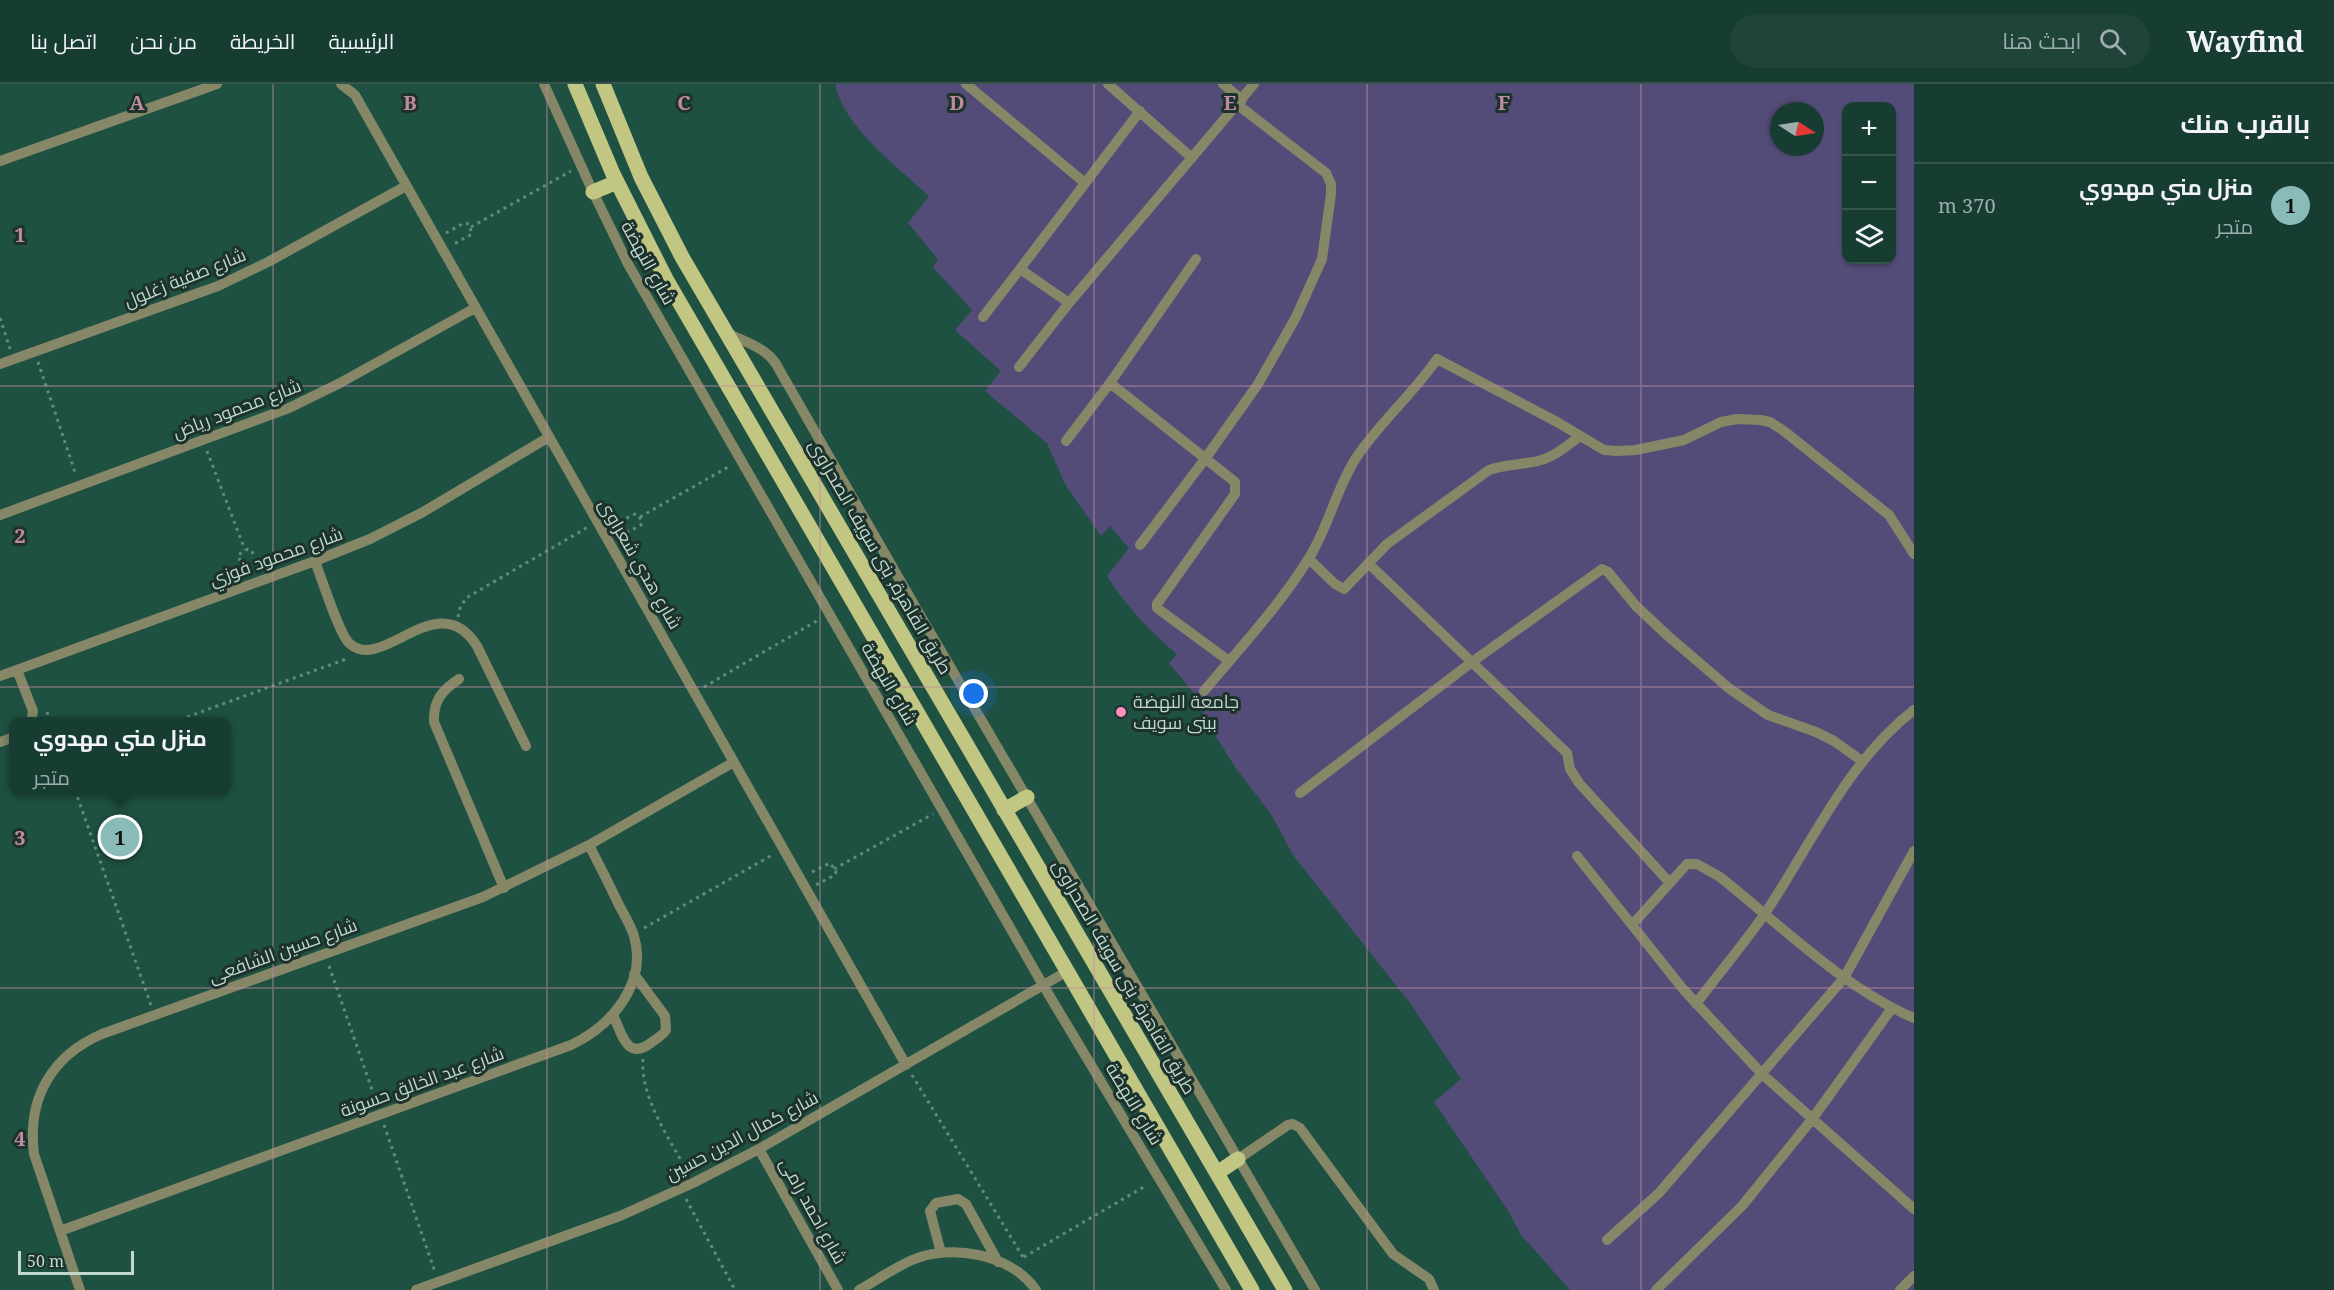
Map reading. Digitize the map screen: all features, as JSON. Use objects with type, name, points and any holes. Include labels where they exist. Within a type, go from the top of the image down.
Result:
[{"type":"main road","points":[[575,84],[617,182],[666,279],[1252,1290]]},
{"type":"main road","name":"طريق القاهرة, بنى سويف الصحراوى","points":[[603,84],[623,136],[661,217],[699,286],[1285,1290]]},
{"type":"main road","points":[[593,192],[617,182]]},
{"type":"main road","points":[[758,439],[781,426]]},
{"type":"main road","points":[[1004,810],[1027,797]]},
{"type":"main road","points":[[1217,1173],[1238,1159]]},
{"type":"street","points":[[0,161],[217,84]]},
{"type":"street","name":"شارع هدي شعراوى","points":[[340,84],[355,95],[906,1065]]},
{"type":"street","name":"شارع النهضة","points":[[544,84],[580,166],[628,264],[1044,986],[1226,1290]]},
{"type":"street","points":[[966,84],[1085,183]]},
{"type":"street","points":[[1108,84],[1192,158]]},
{"type":"street","points":[[1140,545],[1258,384],[1308,293],[1322,259],[1331,194],[1331,184],[1326,173],[1240,102],[1223,84]]},
{"type":"street","points":[[1019,367],[1069,303],[1254,84]]},
{"type":"street","points":[[983,316],[1140,111]]},
{"type":"street","name":"شارع صفية زغلول","points":[[0,364],[218,286],[268,262],[406,186]]},
{"type":"street","points":[[1066,441],[1110,383],[1196,259]]},
{"type":"street","points":[[1020,269],[1069,303]]},
{"type":"street","name":"شارع محمود رياض","points":[[0,515],[262,419],[315,396],[475,308]]},
{"type":"street","points":[[728,333],[763,349],[776,364],[924,622],[1315,1290]]},
{"type":"street","points":[[1204,691],[1263,620],[1309,558],[1325,529],[1340,486],[1355,460],[1437,359],[1557,422],[1604,450],[1617,452],[1684,440],[1721,422],[1737,419],[1770,422],[1889,515],[1914,554]]},
{"type":"street","points":[[1110,383],[1235,483],[1235,494],[1157,604],[1157,608],[1229,661]]},
{"type":"street","points":[[1309,558],[1344,590],[1387,544],[1489,470],[1551,457],[1580,436]]},
{"type":"street","name":"شارع محمود فوزي","points":[[0,676],[361,543],[415,517],[549,437]]},
{"type":"street","points":[[315,561],[344,637],[355,647],[371,650],[428,625],[445,623],[460,628],[477,646],[526,746]]},
{"type":"street","points":[[1368,563],[1566,753],[1570,769],[1579,783],[1670,882]]},
{"type":"street","points":[[1300,794],[1472,662],[1602,569],[1608,572],[1636,606],[1668,636],[1730,689],[1768,715],[1816,732],[1834,741],[1862,761]]},
{"type":"street","points":[[17,670],[33,711],[32,717]]},
{"type":"street","points":[[459,679],[438,699],[434,722],[504,888]]},
{"type":"street","points":[[1696,1004],[1765,913],[1862,761],[1896,724],[1914,710]]},
{"type":"street","name":"شارع حسين الشافعى","points":[[80,1290],[34,1154],[32,1141],[34,1113],[43,1087],[58,1065],[78,1046],[102,1034],[504,888],[589,845],[734,762]]},
{"type":"street","name":"شارع عبد الخالق حسونة","points":[[60,1231],[571,1045],[593,1033],[613,1015],[626,996],[634,974],[636,954],[634,934],[589,845]]},
{"type":"street","points":[[1607,1240],[1659,1193],[1844,978],[1914,851]]},
{"type":"street","points":[[1577,855],[1696,1004],[1762,1074],[1914,1209]]},
{"type":"street","points":[[1632,925],[1688,864],[1697,864],[1720,877],[1844,978],[1892,1008],[1914,1018]]},
{"type":"street","name":"شارع كمال الدين حسين","points":[[416,1290],[620,1216],[681,1189],[759,1149],[1066,972]]},
{"type":"street","points":[[613,1015],[627,1045],[636,1050],[644,1049],[664,1034],[667,1020],[634,974]]},
{"type":"street","points":[[1656,1290],[1742,1206],[1813,1118],[1892,1008]]},
{"type":"street","points":[[1238,1159],[1288,1125],[1293,1124],[1300,1128],[1393,1254],[1430,1279],[1434,1290]]},
{"type":"street","name":"شارع احمد رامى","points":[[759,1149],[838,1290]]},
{"type":"street","points":[[941,1253],[930,1211],[936,1203],[958,1199],[966,1204],[1004,1264]]},
{"type":"street","points":[[859,1290],[913,1260],[941,1253],[970,1253],[1004,1264],[1022,1276],[1036,1290]]},
{"type":"street","points":[[1900,1290],[1914,1276]]},
{"type":"path","points":[[471,227],[580,166]]},
{"type":"path","points":[[436,238],[464,223],[471,227],[471,235],[443,251]]},
{"type":"path","points":[[0,318],[14,359]]},
{"type":"path","points":[[35,352],[80,486]]},
{"type":"path","points":[[203,441],[245,550]]},
{"type":"path","points":[[640,517],[741,460]]},
{"type":"path","points":[[460,628],[459,610],[466,598],[600,526],[634,514],[640,517],[642,521],[640,525],[608,542]]},
{"type":"path","points":[[249,585],[238,555],[245,550],[251,549],[262,581]]},
{"type":"path","points":[[694,693],[830,614]]},
{"type":"path","points":[[188,717],[371,650]]},
{"type":"path","points":[[77,795],[154,1015]]},
{"type":"path","points":[[834,869],[942,809]]},
{"type":"path","points":[[634,934],[783,849]]},
{"type":"path","points":[[800,879],[828,863],[832,864],[835,875],[807,891]]},
{"type":"path","points":[[644,1049],[643,1075],[646,1093],[693,1183]]},
{"type":"path","points":[[906,1065],[1023,1257]]},
{"type":"path","points":[[1004,1264],[1023,1257],[1159,1178]]},
{"type":"path","points":[[681,1189],[735,1290]]},
{"type":"shaded area","points":[[835,84],[1914,84],[1914,1290],[1570,1290],[1521,1235],[1509,1212],[1434,1102],[1461,1079],[1410,1003],[1293,855],[1271,814],[1235,767],[1202,714],[1207,709],[1169,663],[1177,654],[1139,618],[1107,576],[1129,548],[1110,526],[1101,536],[1065,484],[1047,443],[985,391],[1001,371],[955,330],[972,310],[933,267],[938,259],[908,223],[929,196],[873,145],[849,116]]},
{"type":"place","name":"جامعة النهضة ببنى سويف","points":[[1121,712]]},
{"type":"place","name":"منزل مني مهدوي","points":[[120,837]]}]
